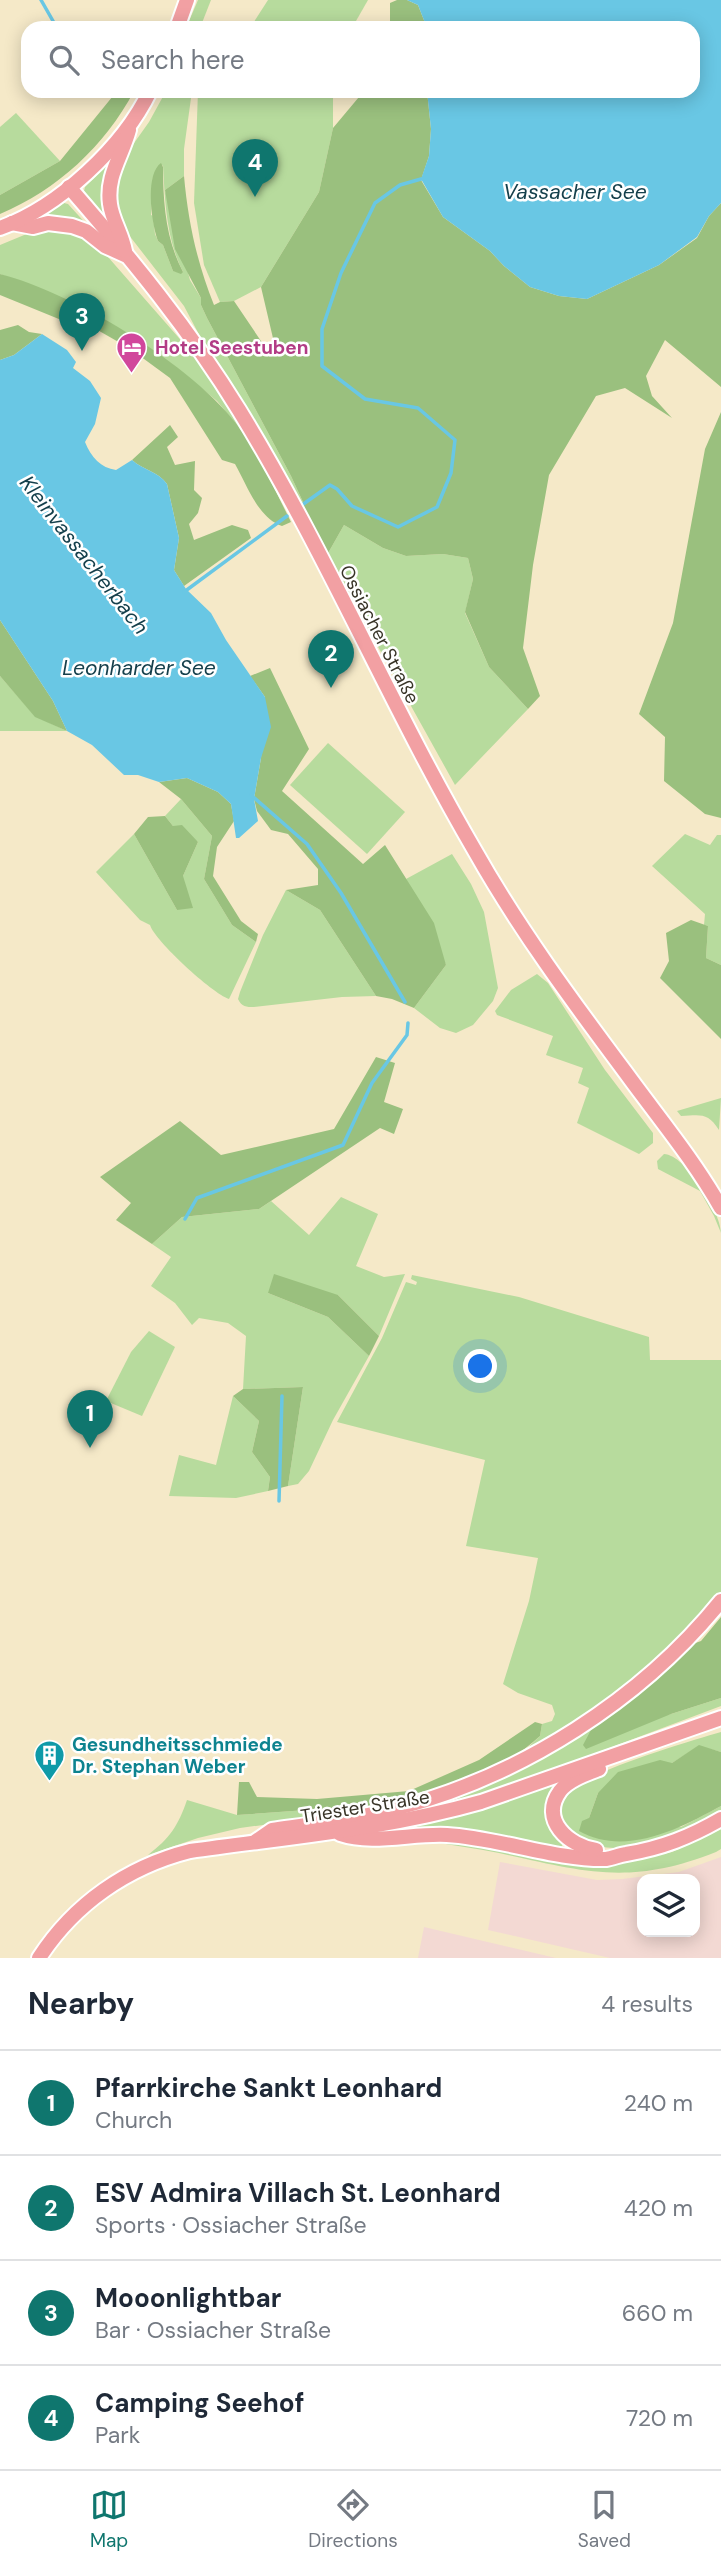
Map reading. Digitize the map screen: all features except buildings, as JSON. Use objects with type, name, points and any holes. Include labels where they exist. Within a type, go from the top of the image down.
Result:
[{"type":"main road","points":[[180,21],[187,0]]},
{"type":"main road","points":[[6,226],[57,198],[102,157],[131,124],[146,98]]},
{"type":"main road","points":[[126,255],[123,238],[113,216],[109,190],[111,176],[124,149],[131,124]]},
{"type":"main road","name":"Ossiacher Straße","points":[[69,187],[198,348],[246,422],[302,524],[434,780],[476,854],[528,935],[602,1041],[698,1170],[721,1208]]},
{"type":"main road","points":[[6,226],[56,223],[72,226],[86,231],[105,246],[126,255]]},
{"type":"main road","points":[[255,1842],[272,1830],[398,1808],[496,1773],[581,1725],[624,1694],[671,1655],[721,1601]]},
{"type":"main road","name":"Triester Straße","points":[[38,1958],[59,1931],[83,1907],[104,1889],[141,1867],[190,1852],[390,1824],[481,1802],[721,1718]]},
{"type":"main road","points":[[625,1854],[582,1848],[571,1842],[560,1832],[554,1821],[555,1800],[567,1784],[631,1758],[667,1735]]},
{"type":"main road","points":[[336,1833],[356,1839],[446,1835],[608,1859],[680,1841],[721,1819]]},
{"type":"shaded area","points":[[721,1857],[721,1958],[610,1958],[488,1930],[500,1862],[597,1880],[637,1877],[637,1937],[700,1937],[700,1874],[663,1874],[679,1872]]},
{"type":"shaded area","points":[[424,1927],[556,1958],[418,1958]]},
{"type":"green space","points":[[198,0],[211,0],[203,21],[189,21]]},
{"type":"green space","points":[[268,0],[368,0],[356,21],[254,21]]},
{"type":"green space","points":[[407,0],[418,5],[424,21],[390,21],[390,3]]},
{"type":"green space","points":[[111,98],[130,98],[109,130],[78,164],[41,192],[0,214],[0,195],[60,161]]},
{"type":"green space","points":[[162,98],[191,98],[184,149],[184,176],[165,190],[190,280],[201,298],[207,318],[291,476],[303,507],[268,445],[204,344],[184,306],[125,230],[113,197],[127,153]],"holes":[[[163,165],[173,246],[183,272],[173,271],[163,245],[155,234],[151,215],[153,177]]]},
{"type":"green space","points":[[198,98],[333,98],[333,128],[319,192],[261,287],[234,301],[220,302],[204,265],[194,203]]},
{"type":"green space","points":[[358,98],[428,98],[431,129],[429,156],[421,180],[443,217],[490,251],[530,287],[559,296],[587,299],[659,265],[697,238],[709,216],[721,203],[721,387],[665,340],[646,376],[652,396],[672,418],[625,388],[596,396],[549,475],[533,565],[523,648],[540,696],[528,709],[489,667],[465,612],[473,579],[468,558],[443,554],[406,556],[383,548],[344,525],[327,555],[291,476],[207,318],[201,298],[175,249],[165,190],[184,176],[194,242],[214,305],[234,301],[263,344],[276,351],[261,287],[319,192],[333,128]]},
{"type":"green space","points":[[16,113],[60,161],[0,195],[0,127]]},
{"type":"green space","points":[[109,163],[111,164],[108,221],[84,191]]},
{"type":"green space","points":[[161,163],[167,221],[177,260],[183,272],[181,274],[173,271],[163,245],[158,241],[154,224],[151,189],[156,169]]},
{"type":"green space","points":[[64,203],[68,204],[89,227],[39,219]]},
{"type":"green space","points":[[48,228],[79,233],[101,249],[193,354],[246,436],[217,401],[172,364],[88,309],[0,274],[0,245]]},
{"type":"green space","points":[[0,274],[64,298],[100,317],[169,361],[200,386],[246,437],[291,522],[282,526],[266,516],[235,464],[222,460],[170,378],[129,348],[80,320],[76,326],[0,295]]},
{"type":"green space","points":[[18,325],[29,332],[42,334],[14,355],[0,360],[0,330]]},
{"type":"green space","points":[[721,412],[721,818],[705,814],[664,781],[665,737],[639,714],[673,623],[705,449]]},
{"type":"green space","points":[[170,425],[178,437],[167,447],[175,465],[195,461],[194,490],[202,498],[198,513],[189,524],[194,540],[232,525],[248,530],[251,538],[184,586],[174,570],[179,538],[167,484],[132,460]]},
{"type":"green space","points":[[344,525],[383,548],[406,556],[443,554],[468,558],[473,579],[465,613],[489,667],[528,709],[455,785],[327,555]]},
{"type":"green space","points":[[0,620],[53,701],[67,731],[35,717],[0,676]]},
{"type":"green space","points":[[270,668],[309,749],[282,791],[363,864],[385,845],[434,923],[446,965],[414,1008],[376,996],[320,910],[286,890],[318,885],[318,869],[288,834],[271,830],[257,811],[254,799],[261,758],[265,697],[250,676]]},
{"type":"green space","points":[[0,676],[35,716],[67,731],[0,731]]},
{"type":"green space","points":[[328,743],[405,812],[367,854],[290,785]]},
{"type":"green space","points":[[187,778],[218,792],[231,804],[234,821],[217,847],[213,876],[241,921],[258,934],[256,942],[232,925],[204,879],[212,836],[181,799],[159,782]]},
{"type":"green space","points":[[181,799],[212,836],[204,879],[232,925],[256,942],[229,999],[185,966],[154,933],[150,925],[140,920],[96,872],[134,834],[177,910],[183,876],[198,842],[173,826],[165,816]]},
{"type":"green space","points":[[165,816],[173,826],[182,825],[198,842],[183,876],[193,908],[177,910],[134,834],[148,817]]},
{"type":"green space","points":[[685,834],[710,845],[717,835],[721,835],[721,965],[706,958],[708,926],[704,925],[705,914],[652,866]]},
{"type":"green space","points":[[452,854],[471,884],[484,912],[498,988],[493,1001],[473,1025],[456,1033],[440,1028],[414,1008],[446,965],[406,879]]},
{"type":"green space","points":[[286,890],[320,910],[376,996],[254,1007],[241,1004],[238,999],[240,992],[263,935]]},
{"type":"green space","points":[[691,920],[708,926],[706,958],[721,965],[721,1039],[660,978],[669,961],[666,933]]},
{"type":"green space","points":[[537,974],[548,983],[605,1070],[653,1133],[653,1143],[639,1154],[577,1123],[589,1088],[578,1083],[583,1068],[546,1055],[553,1036],[497,1015],[495,1011],[511,990]]},
{"type":"green space","points":[[376,1057],[395,1063],[384,1102],[403,1109],[394,1134],[380,1128],[259,1209],[182,1217],[152,1244],[116,1220],[131,1203],[100,1177],[180,1121],[221,1155],[334,1129]]},
{"type":"green space","points":[[721,1098],[719,1130],[707,1117],[681,1116],[677,1111]]},
{"type":"green space","points":[[664,1154],[682,1164],[701,1186],[715,1212],[721,1233],[700,1191],[658,1169],[657,1161]]},
{"type":"green space","points":[[341,1197],[378,1214],[356,1266],[384,1277],[405,1274],[379,1336],[338,1295],[268,1293],[328,1317],[369,1356],[333,1420],[309,1471],[298,1484],[288,1486],[303,1387],[243,1389],[246,1336],[228,1323],[199,1318],[192,1325],[175,1303],[151,1286],[171,1257],[152,1244],[182,1217],[259,1209],[271,1201],[309,1235]]},
{"type":"green space","points":[[274,1274],[338,1295],[379,1336],[369,1356],[328,1317],[268,1293]]},
{"type":"green space","points":[[412,1275],[519,1297],[649,1337],[650,1360],[721,1360],[721,1593],[654,1663],[604,1703],[522,1753],[540,1736],[542,1724],[552,1721],[555,1714],[552,1705],[518,1693],[503,1684],[529,1601],[538,1558],[466,1546],[485,1460],[337,1422],[382,1338],[406,1282],[416,1285],[417,1282],[411,1279]]},
{"type":"green space","points":[[149,1331],[175,1347],[142,1416],[106,1401],[131,1352]]},
{"type":"green space","points":[[303,1387],[288,1486],[268,1491],[270,1477],[252,1452],[259,1421],[233,1396],[243,1389]]},
{"type":"green space","points":[[233,1396],[259,1421],[252,1452],[270,1477],[268,1491],[236,1498],[169,1496],[179,1455],[216,1465]]},
{"type":"green space","points":[[721,1617],[721,1698],[671,1714],[586,1749],[583,1745],[592,1728],[622,1706],[625,1700],[687,1646],[701,1641]]},
{"type":"green space","points":[[721,1698],[721,1706],[503,1788],[416,1812],[414,1810],[625,1700],[622,1706],[592,1728],[671,1714]]},
{"type":"green space","points":[[535,1722],[542,1724],[540,1736],[519,1753],[495,1768],[441,1790],[330,1816],[321,1809],[237,1815],[239,1782],[249,1782],[257,1797],[317,1799],[409,1791],[479,1760]]},
{"type":"green space","points":[[721,1732],[721,1752],[699,1746],[672,1763],[598,1793],[589,1818],[681,1827],[721,1806],[721,1811],[691,1828],[655,1842],[618,1848],[600,1847],[584,1842],[562,1824],[562,1801],[577,1785],[639,1758]]},
{"type":"green space","points":[[699,1745],[721,1752],[721,1806],[670,1831],[633,1841],[597,1838],[579,1831],[582,1821],[589,1818],[598,1793],[618,1772],[660,1760],[672,1763]]},
{"type":"green space","points":[[559,1782],[550,1823],[563,1844],[560,1849],[416,1829],[417,1826],[478,1811]]},
{"type":"green space","points":[[187,1800],[237,1815],[321,1809],[330,1816],[240,1828],[198,1838],[148,1855],[172,1831]]},
{"type":"green space","points":[[721,1829],[721,1849],[716,1852],[686,1863],[632,1872],[583,1870],[430,1841],[448,1841],[597,1863],[626,1862],[672,1852]]},
{"type":"water","name":"Vassacher See","points":[[407,0],[721,0],[721,203],[709,216],[697,237],[659,265],[587,299],[559,296],[530,287],[490,251],[443,217],[421,179],[429,156],[431,129],[428,98],[700,98],[700,21],[424,21],[418,5]]},
{"type":"water","name":"Leonharder See","points":[[42,334],[67,350],[76,362],[73,368],[90,381],[101,398],[95,424],[85,442],[93,457],[106,467],[116,470],[132,460],[167,484],[179,538],[174,570],[186,589],[211,613],[265,697],[271,727],[261,758],[254,799],[258,821],[239,838],[236,838],[231,804],[218,792],[187,778],[159,782],[138,775],[124,775],[92,745],[67,731],[53,701],[0,620],[0,360],[14,355]]},
{"type":"waterway","name":"Kleinvassacherbach","points":[[41,0],[53,21]]},
{"type":"waterway","points":[[302,505],[330,485],[352,506],[398,527],[437,507],[451,473],[455,440],[418,408],[365,399],[322,366],[322,329],[341,273],[375,203],[400,185],[421,179]]},
{"type":"waterway","points":[[184,592],[287,516]]},
{"type":"waterway","points":[[251,795],[307,844],[341,893],[405,1002]]},
{"type":"waterway","points":[[185,1219],[197,1198],[343,1145],[372,1083],[407,1035],[408,1023]]},
{"type":"waterway","points":[[279,1501],[282,1396]]},
{"type":"place","name":"Camping Seehof","points":[[255,197]]},
{"type":"place","name":"Mooonlightbar","points":[[82,351]]},
{"type":"place","name":"Hotel Seestuben","points":[[132,374]]},
{"type":"place","name":"ESV Admira Villach St. Leonhard","points":[[331,688]]},
{"type":"place","name":"Pfarrkirche Sankt Leonhard","points":[[90,1448]]},
{"type":"place","name":"Gesundheitsschmiede Dr. Stephan Weber","points":[[49,1782]]}]
